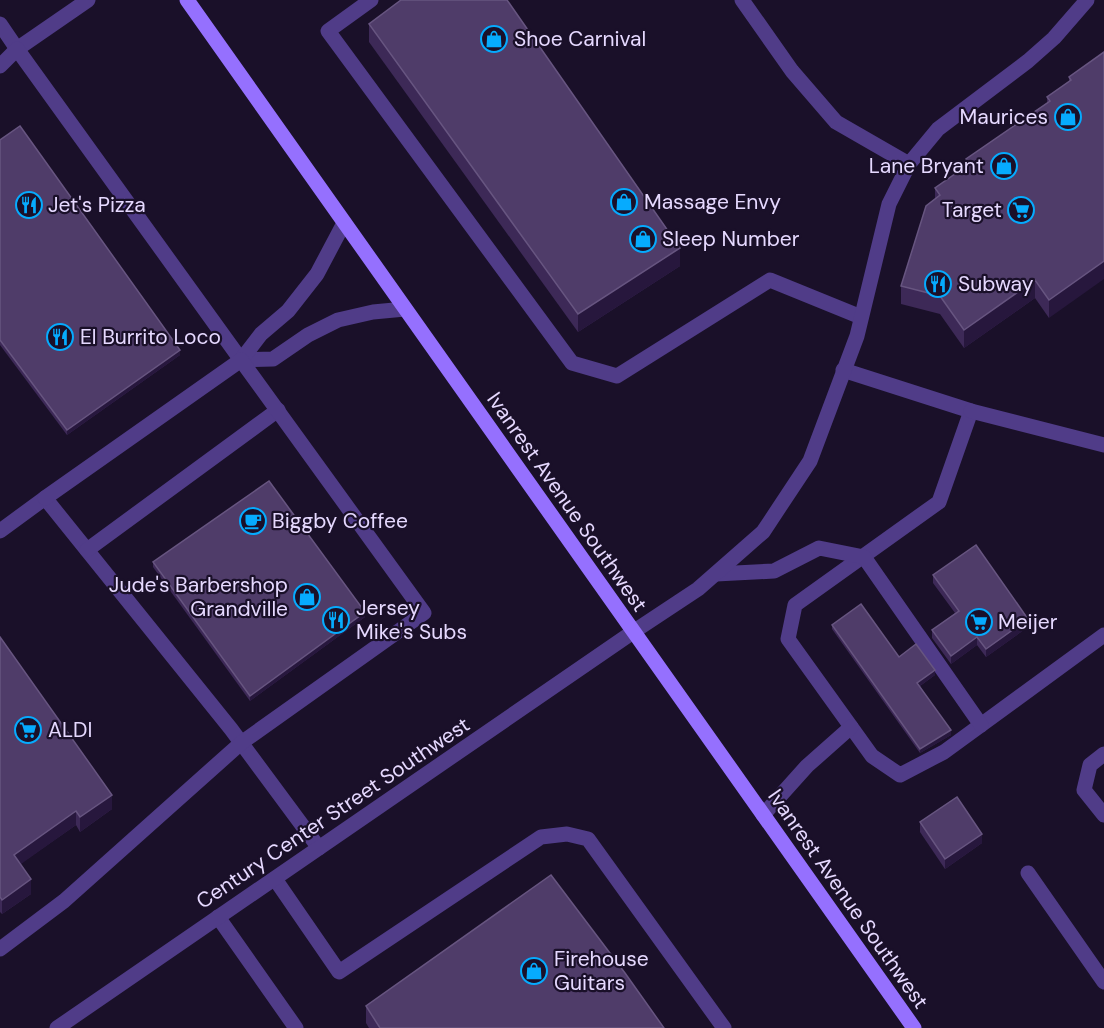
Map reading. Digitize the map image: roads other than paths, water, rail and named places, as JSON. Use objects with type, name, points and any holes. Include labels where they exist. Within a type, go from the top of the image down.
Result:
[{"type":"street","points":[[0,66],[17,49],[88,0]]},
{"type":"street","name":"Ivanrest Avenue Southwest","points":[[187,0],[914,1028]]},
{"type":"street","points":[[371,0],[328,31],[572,363],[617,376],[770,280],[861,317]]},
{"type":"street","points":[[742,0],[792,71],[836,122],[909,164]]},
{"type":"street","name":"Century Center Street Southwest","points":[[57,1028],[698,589],[763,532],[810,461],[856,336],[888,204],[909,164],[938,129],[1028,61],[1054,38],[1087,0]]},
{"type":"street","points":[[0,24],[424,613],[242,743],[64,901],[0,949]]},
{"type":"street","points":[[0,531],[241,360],[261,334],[288,311],[317,274],[344,223]]},
{"type":"street","points":[[241,360],[273,359],[308,335],[338,320],[373,312],[405,309]]},
{"type":"street","points":[[843,370],[971,411],[1104,445]]},
{"type":"street","points":[[87,550],[278,410]]},
{"type":"street","points":[[971,411],[939,502],[795,605],[788,639],[872,756],[900,775],[944,752],[1104,636]]},
{"type":"street","points":[[45,498],[242,743],[319,848]]},
{"type":"street","points":[[716,574],[774,571],[819,548],[864,557],[981,725]]},
{"type":"street","points":[[763,815],[807,766],[850,726]]},
{"type":"street","points":[[1104,754],[1090,765],[1084,790],[1104,815]]},
{"type":"street","points":[[275,879],[339,972],[541,837],[567,834],[588,839],[724,1028]]},
{"type":"street","points":[[1028,873],[1104,982]]},
{"type":"street","points":[[218,917],[296,1028]]},
{"type":"place","name":"Shoe Carnival","points":[[494,39]]},
{"type":"place","name":"Maurices","points":[[1068,117]]},
{"type":"place","name":"Lane Bryant","points":[[1004,166]]},
{"type":"place","name":"Massage Envy","points":[[624,202]]},
{"type":"place","name":"Jet's Pizza","points":[[29,205]]},
{"type":"place","name":"Target","points":[[1021,210]]},
{"type":"place","name":"Sleep Number","points":[[643,239]]},
{"type":"place","name":"Subway","points":[[938,284]]},
{"type":"place","name":"El Burrito Loco","points":[[60,337]]},
{"type":"place","name":"Biggby Coffee","points":[[253,521]]},
{"type":"place","name":"Jude's Barbershop Grandville","points":[[307,597]]},
{"type":"place","name":"Jersey Mike's Subs","points":[[336,620]]},
{"type":"place","name":"Meijer","points":[[979,622]]},
{"type":"place","name":"ALDI","points":[[28,730]]},
{"type":"place","name":"Firehouse Guitars","points":[[534,971]]}]
